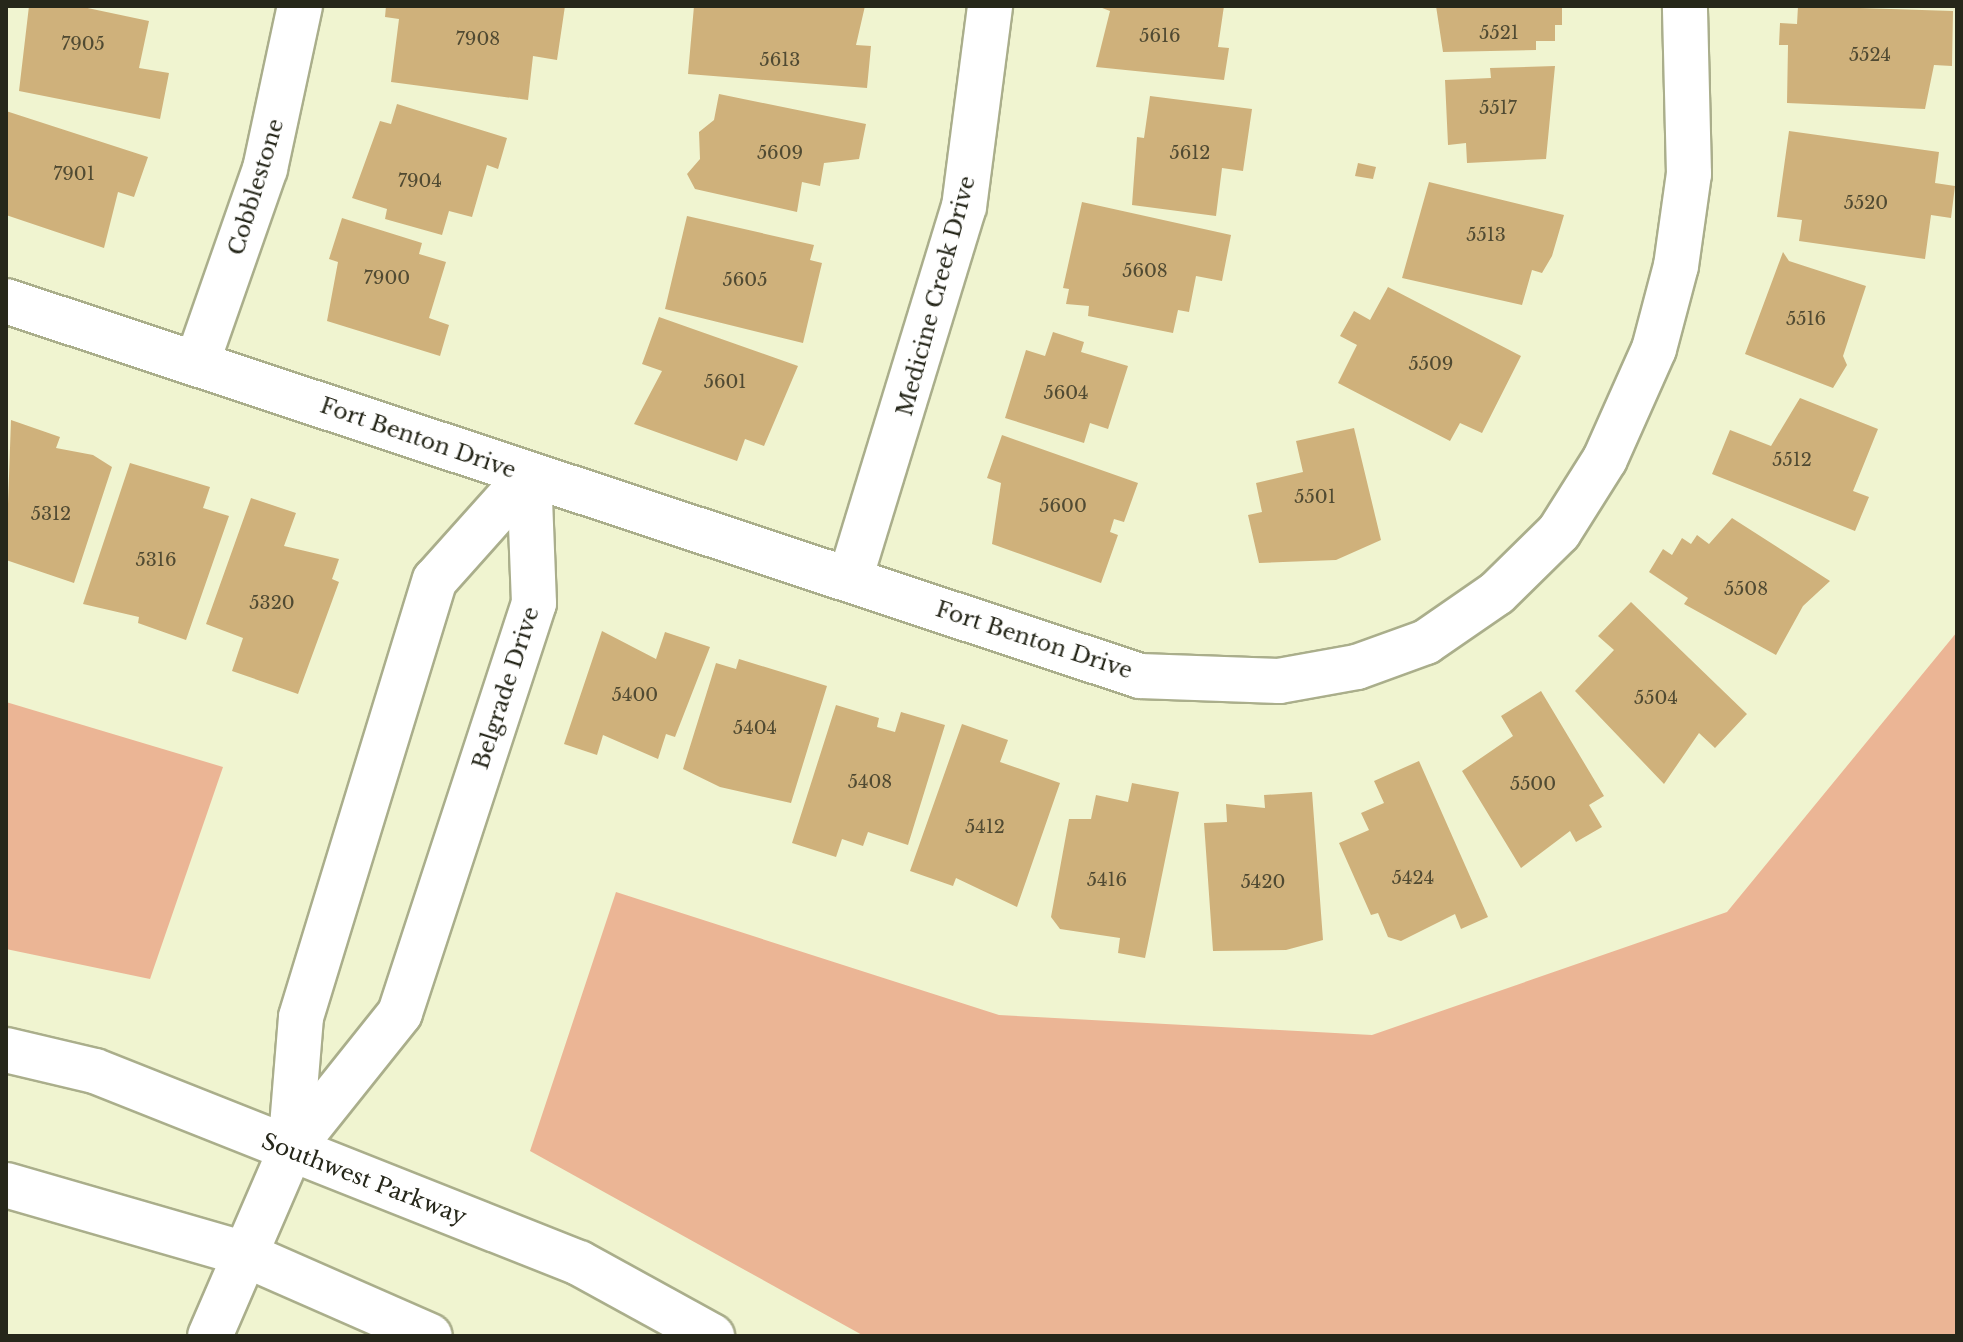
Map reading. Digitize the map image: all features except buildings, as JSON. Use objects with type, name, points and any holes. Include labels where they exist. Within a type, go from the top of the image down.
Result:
[{"type":"street","name":"Cobblestone","points":[[197,363],[265,169],[300,6]]},
{"type":"street","name":"Medicine Creek Drive","points":[[850,579],[964,207],[990,6]]},
{"type":"street","name":"Fort Benton Drive","points":[[6,301],[1140,676],[1201,682],[1279,681],[1357,667],[1426,642],[1497,593],[1559,532],[1605,459],[1654,349],[1689,174],[1685,6]]},
{"type":"street","name":"Belgrade Drive","points":[[290,1151],[301,1017],[435,580],[529,475]]},
{"type":"street","name":"Belgrade Drive","points":[[210,1336],[241,1253],[290,1151],[400,1013],[534,603],[529,475]]},
{"type":"street","name":"Southwest Parkway","points":[[6,1050],[95,1071],[290,1151],[579,1263],[712,1336]]},
{"type":"street","points":[[6,1185],[241,1253],[430,1336]]},
{"type":"shaded area","points":[[1957,632],[1957,1336],[864,1336],[530,1151],[616,892],[999,1015],[1372,1035],[1727,912]]},
{"type":"shaded area","points":[[6,702],[223,767],[150,979],[6,949]]}]
